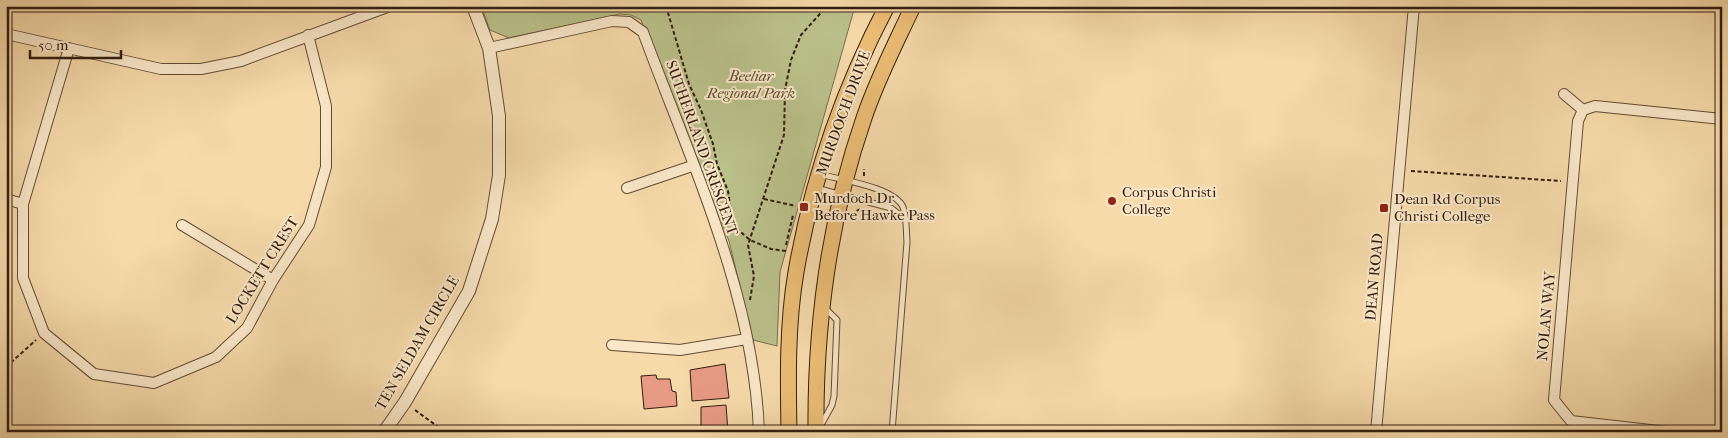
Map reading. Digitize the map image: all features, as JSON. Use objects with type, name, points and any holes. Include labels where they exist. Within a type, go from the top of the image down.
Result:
[{"type":"main road","name":"MURDOCH DRIVE","points":[[789,432],[788,377],[794,286],[818,181],[846,94],[887,6]]},
{"type":"main road","name":"MURDOCH DRIVE","points":[[817,432],[815,378],[828,254],[864,116],[888,58],[913,6]]},
{"type":"street","points":[[6,34],[161,69],[201,69],[241,61],[390,6]]},
{"type":"street","name":"TEN SELDAM CIRCLE","points":[[384,432],[405,402],[469,292],[492,219],[499,175],[499,116],[489,48],[473,6]]},
{"type":"street","name":"DEAN ROAD","points":[[1376,432],[1414,6]]},
{"type":"street","name":"SUTHERLAND CRESCENT","points":[[489,48],[612,21],[622,20],[634,24],[643,32],[720,238],[748,338],[755,378],[759,432]]},
{"type":"street","name":"LOCKETT CREST","points":[[69,48],[23,204],[23,278],[44,333],[94,374],[154,383],[216,357],[247,328],[273,280],[309,225],[326,167],[326,106],[308,35]]},
{"type":"street","points":[[1564,94],[1583,110],[1595,106],[1722,119]]},
{"type":"street","name":"NOLAN WAY","points":[[1583,110],[1578,121],[1554,400],[1571,420],[1668,432]]},
{"type":"street","points":[[627,188],[692,166]]},
{"type":"street","points":[[6,199],[23,204]]},
{"type":"street","points":[[182,225],[273,280]]},
{"type":"street","points":[[612,345],[680,350],[748,338]]},
{"type":"street","points":[[1716,432],[1722,429]]},
{"type":"lane","points":[[818,181],[844,188],[862,200],[891,208],[906,220]]},
{"type":"lane","points":[[818,181],[844,188],[863,186],[897,198],[902,206],[906,220],[907,242],[892,432]]},
{"type":"path","points":[[666,6],[689,84],[701,110],[713,144],[717,164],[728,191],[732,218],[736,228],[750,240],[771,249],[786,251]]},
{"type":"path","points":[[750,306],[754,276],[749,250],[750,240],[784,135],[785,90],[795,48],[807,28],[827,6]]},
{"type":"path","points":[[863,186],[864,169]]},
{"type":"path","points":[[1399,170],[1573,182]]},
{"type":"path","points":[[764,200],[796,206],[785,259]]},
{"type":"path","points":[[846,216],[862,208],[862,200]]},
{"type":"path","points":[[6,367],[44,333]]},
{"type":"path","points":[[405,402],[445,432]]},
{"type":"green space","name":"Beeliar Regional Park","points":[[481,6],[855,6],[780,272],[777,346],[753,340],[729,241],[641,20],[631,15],[620,14],[509,38],[490,30]]},
{"type":"building","points":[[725,364],[729,398],[692,401],[690,370]]},
{"type":"building","points":[[656,375],[657,379],[670,379],[672,391],[676,392],[677,406],[644,409],[641,376]]},
{"type":"building","points":[[726,405],[728,432],[701,431],[701,407]]},
{"type":"place","name":"Corpus Christi College","points":[[1112,201]]},
{"type":"place","name":"Murdoch Dr Before Hawke Pass","points":[[804,207]]},
{"type":"place","name":"Dean Rd Corpus Christi College","points":[[1384,208]]}]
